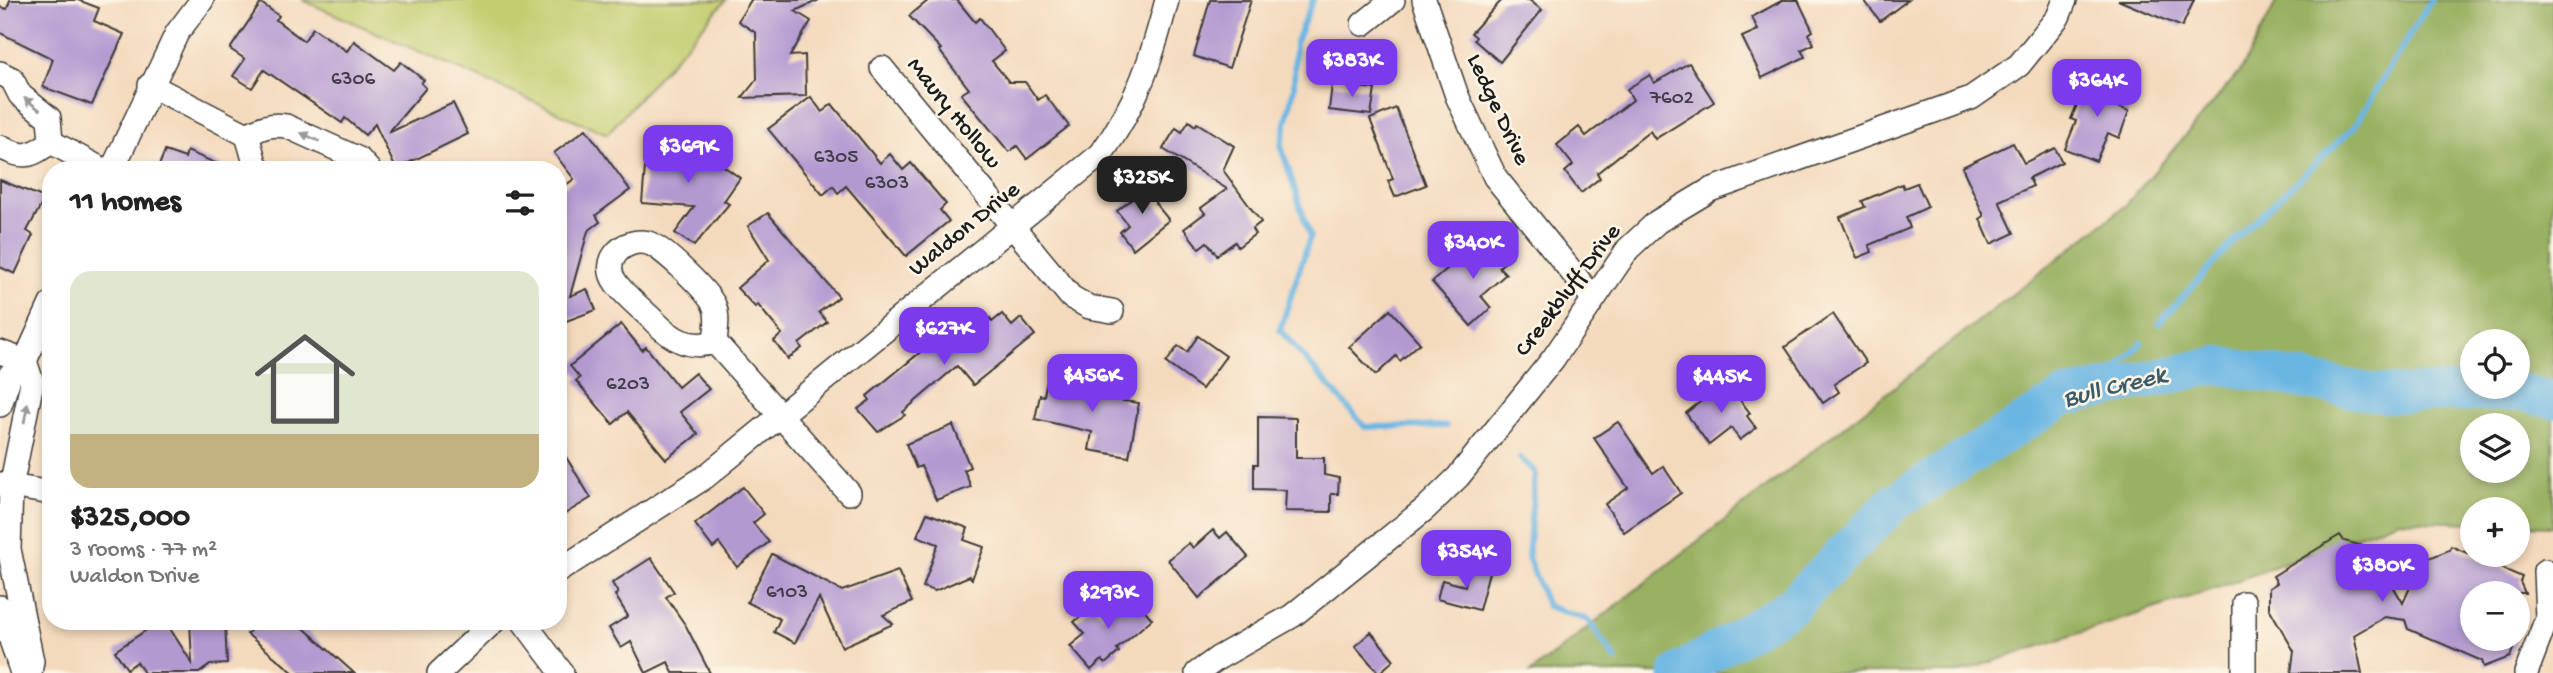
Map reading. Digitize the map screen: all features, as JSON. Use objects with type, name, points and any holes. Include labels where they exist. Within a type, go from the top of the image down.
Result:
[{"type":"street","points":[[116,161],[177,33],[202,0]]},
{"type":"street","name":"Waldon Drive","points":[[567,565],[705,477],[1010,226],[1101,155],[1123,123],[1149,70],[1167,0]]},
{"type":"street","points":[[1363,24],[1393,0]]},
{"type":"street","name":"Ledge Drive","points":[[1424,0],[1457,96],[1494,177],[1593,298]]},
{"type":"street","name":"Creekbluff Drive","points":[[1197,673],[1218,657],[1292,616],[1425,509],[1458,477],[1553,359],[1628,249],[1680,206],[1710,190],[1971,98],[2019,65],[2058,18],[2065,0]]},
{"type":"street","name":"Maury Hollow","points":[[883,68],[1070,297],[1089,307],[1112,311]]},
{"type":"street","points":[[0,73],[12,79],[20,95],[49,118],[51,142]]},
{"type":"street","points":[[150,85],[247,135],[254,161]]},
{"type":"street","points":[[247,135],[261,127],[276,124],[286,126],[361,161]]},
{"type":"street","points":[[0,147],[15,155],[31,156],[51,142]]},
{"type":"street","points":[[51,142],[86,161]]},
{"type":"street","points":[[715,342],[700,347],[672,338],[615,282],[610,269],[613,256],[622,245],[634,241],[652,244],[704,290],[715,307],[715,342],[849,492]]},
{"type":"street","points":[[0,405],[10,375],[25,361],[42,324]]},
{"type":"street","points":[[0,352],[25,361]]},
{"type":"street","points":[[25,361],[32,382],[6,486],[4,549],[32,661],[30,673]]},
{"type":"street","points":[[6,486],[42,492]]},
{"type":"street","points":[[2526,673],[2547,618],[2545,570]]},
{"type":"street","points":[[2244,603],[2244,673]]},
{"type":"street","points":[[0,607],[22,673]]},
{"type":"street","points":[[439,673],[484,630]]},
{"type":"street","points":[[530,630],[562,673]]},
{"type":"green space","points":[[302,0],[726,0],[607,134]]},
{"type":"green space","points":[[2277,0],[2553,0],[2553,526],[2530,525],[2530,497],[2460,497],[2460,522],[2399,520],[2220,587],[1958,673],[1530,673],[2125,206],[2242,69]]},
{"type":"building","points":[[10,0],[78,0],[99,8],[94,21],[124,34],[92,105],[43,87],[53,59],[0,33],[0,7],[7,9]]},
{"type":"building","points":[[751,0],[819,0],[795,11],[811,21],[790,56],[805,55],[806,96],[742,98],[757,79],[756,33],[738,21]]},
{"type":"building","points":[[929,0],[957,0],[975,22],[980,18],[1005,51],[992,61],[1009,82],[1025,82],[1038,100],[1045,95],[1069,126],[1027,159],[1017,146],[1009,152],[961,94],[969,89],[939,50],[941,49],[909,16]]},
{"type":"building","points":[[1210,0],[1251,0],[1229,68],[1194,56]]},
{"type":"building","points":[[1502,0],[1529,0],[1542,10],[1500,62],[1474,40],[1476,37],[1471,33]]},
{"type":"building","points":[[1783,0],[1798,0],[1813,31],[1808,34],[1814,44],[1801,50],[1805,57],[1762,78],[1742,37],[1758,30],[1752,17]]},
{"type":"building","points":[[1864,0],[1908,0],[1880,21]]},
{"type":"building","points":[[2118,0],[2194,0],[2182,27]]},
{"type":"building","points":[[261,3],[279,16],[276,20],[304,41],[313,28],[347,51],[354,41],[394,70],[401,62],[424,80],[421,83],[426,88],[388,133],[453,103],[468,134],[412,161],[392,161],[375,124],[365,135],[345,118],[342,123],[264,70],[252,88],[233,76],[245,59],[230,49]]},
{"type":"building","points":[[1689,63],[1714,102],[1655,139],[1650,131],[1597,173],[1600,178],[1581,193],[1565,172],[1573,165],[1557,145],[1579,127],[1586,136],[1633,100],[1627,89],[1650,75],[1654,83]]},
{"type":"building","points":[[2099,73],[2122,83],[2113,105],[2129,111],[2119,138],[2108,133],[2096,161],[2065,149],[2076,121],[2071,119],[2082,93],[2089,97]]},
{"type":"building","points":[[1332,84],[1375,89],[1371,115],[1329,110]]},
{"type":"building","points":[[811,97],[822,112],[832,104],[880,163],[890,154],[903,170],[911,163],[946,204],[940,210],[949,221],[906,256],[846,186],[838,193],[833,186],[823,195],[768,129]]},
{"type":"building","points":[[1396,108],[1426,185],[1395,197],[1388,181],[1393,179],[1370,119]]},
{"type":"building","points":[[1189,121],[1195,126],[1197,123],[1234,146],[1223,170],[1261,222],[1252,229],[1255,234],[1238,247],[1235,242],[1217,255],[1207,242],[1199,248],[1184,229],[1205,213],[1201,208],[1227,189],[1163,149],[1176,128],[1182,132]]},
{"type":"building","points":[[586,129],[630,190],[596,215],[600,222],[588,231],[570,296],[587,289],[596,310],[567,321],[567,184],[574,179],[567,170],[567,161],[560,161],[554,153]]},
{"type":"building","points":[[647,143],[699,145],[699,148],[740,178],[724,201],[729,204],[694,246],[675,233],[694,207],[642,203]]},
{"type":"building","points":[[2013,143],[2024,163],[2055,148],[2062,162],[2029,178],[2033,186],[1999,201],[2014,233],[1991,244],[1980,219],[1984,216],[1962,167]]},
{"type":"building","points":[[165,151],[185,158],[187,151],[211,161],[161,161]]},
{"type":"building","points":[[0,180],[42,197],[42,204],[27,231],[33,235],[15,274],[0,267]]},
{"type":"building","points":[[1917,183],[1928,207],[1906,217],[1910,228],[1869,245],[1872,252],[1857,258],[1840,217],[1865,207],[1862,201],[1902,184],[1904,188]]},
{"type":"building","points":[[1151,184],[1161,189],[1155,203],[1169,220],[1133,249],[1120,232],[1128,225],[1117,211]]},
{"type":"building","points":[[768,213],[839,297],[819,312],[827,322],[799,344],[802,348],[788,359],[774,341],[782,334],[758,305],[755,307],[737,288],[769,260],[748,226]]},
{"type":"building","points":[[1496,239],[1512,256],[1499,267],[1506,274],[1481,296],[1491,308],[1471,326],[1432,282],[1465,253],[1470,259]]},
{"type":"building","points":[[1390,310],[1420,343],[1400,361],[1396,356],[1376,375],[1349,347]]},
{"type":"building","points":[[1002,314],[1012,326],[1021,318],[1035,335],[973,385],[957,366],[903,412],[905,415],[878,432],[858,409],[870,400],[867,396],[929,345],[919,333],[931,323],[953,348],[990,318],[992,322]]},
{"type":"building","points":[[1833,314],[1866,363],[1834,384],[1839,392],[1823,403],[1785,347]]},
{"type":"building","points":[[621,324],[642,350],[646,347],[678,387],[695,373],[709,389],[680,412],[698,434],[666,459],[627,412],[613,424],[576,381],[580,378],[570,366]]},
{"type":"building","points":[[1198,336],[1226,356],[1202,389],[1166,363],[1178,346],[1187,352]]},
{"type":"building","points":[[1068,378],[1089,382],[1089,386],[1125,392],[1123,401],[1139,403],[1129,457],[1089,450],[1092,432],[1035,419],[1040,395],[1044,396],[1046,384],[1066,388]]},
{"type":"building","points":[[1726,382],[1750,413],[1747,416],[1756,428],[1740,440],[1731,428],[1709,445],[1686,413]]},
{"type":"building","points":[[1258,417],[1296,418],[1296,458],[1324,458],[1324,475],[1339,478],[1338,494],[1331,494],[1331,512],[1285,511],[1286,490],[1254,489],[1254,464],[1258,464]]},
{"type":"building","points":[[1618,422],[1653,473],[1663,466],[1681,493],[1624,532],[1605,504],[1628,488],[1594,438]]},
{"type":"building","points":[[953,425],[970,467],[964,470],[971,487],[936,500],[921,466],[916,468],[906,444]]},
{"type":"building","points":[[567,459],[591,498],[567,513]]},
{"type":"building","points":[[743,487],[764,514],[753,523],[769,542],[737,567],[719,543],[713,548],[695,524]]},
{"type":"building","points":[[927,513],[968,528],[964,540],[984,547],[972,579],[969,576],[935,591],[923,587],[938,544],[917,536]]},
{"type":"building","points":[[1213,530],[1220,538],[1227,532],[1248,557],[1199,598],[1168,560],[1189,543],[1193,548]]},
{"type":"building","points":[[2340,535],[2344,541],[2371,548],[2403,603],[2422,561],[2449,550],[2451,546],[2460,550],[2460,567],[2499,567],[2522,577],[2520,581],[2460,581],[2460,651],[2512,651],[2510,657],[2484,667],[2482,661],[2408,629],[2405,620],[2385,617],[2354,635],[2362,673],[2291,673],[2294,651],[2269,608],[2269,588],[2277,583],[2273,576]]},
{"type":"building","points":[[772,554],[842,591],[898,571],[912,602],[883,615],[893,624],[842,647],[819,598],[795,643],[774,632],[780,619],[747,602]]},
{"type":"building","points":[[651,558],[674,592],[666,597],[686,626],[710,673],[673,673],[668,662],[646,673],[631,642],[621,648],[609,628],[628,616],[615,595],[618,593],[612,583]]},
{"type":"building","points":[[1469,567],[1489,572],[1479,610],[1437,599],[1442,580],[1465,586]]},
{"type":"building","points":[[1131,594],[1152,619],[1117,649],[1119,652],[1105,664],[1102,660],[1091,670],[1070,646],[1085,634],[1074,622],[1093,606],[1103,617]]},
{"type":"building","points":[[146,630],[171,630],[192,663],[190,630],[225,630],[227,664],[210,665],[199,673],[144,673],[137,662],[127,669],[115,651]]},
{"type":"building","points":[[250,630],[306,630],[354,673],[294,673],[247,634]]},
{"type":"building","points":[[1371,632],[1394,660],[1379,673],[1355,646]]},
{"type":"waterway","points":[[1313,0],[1295,44],[1294,88],[1281,146],[1310,237],[1280,330],[1365,427],[1446,426]]},
{"type":"waterway","points":[[2159,323],[2238,237],[2354,127],[2431,0]]},
{"type":"waterway","points":[[2098,390],[2141,343]]},
{"type":"waterway","name":"Bull Creek","points":[[1678,673],[1791,606],[1895,502],[2065,397],[2218,365],[2381,394],[2518,392],[2553,400]]},
{"type":"waterway","points":[[1520,458],[1535,472],[1528,557],[1547,606],[1588,620],[1616,660]]}]
